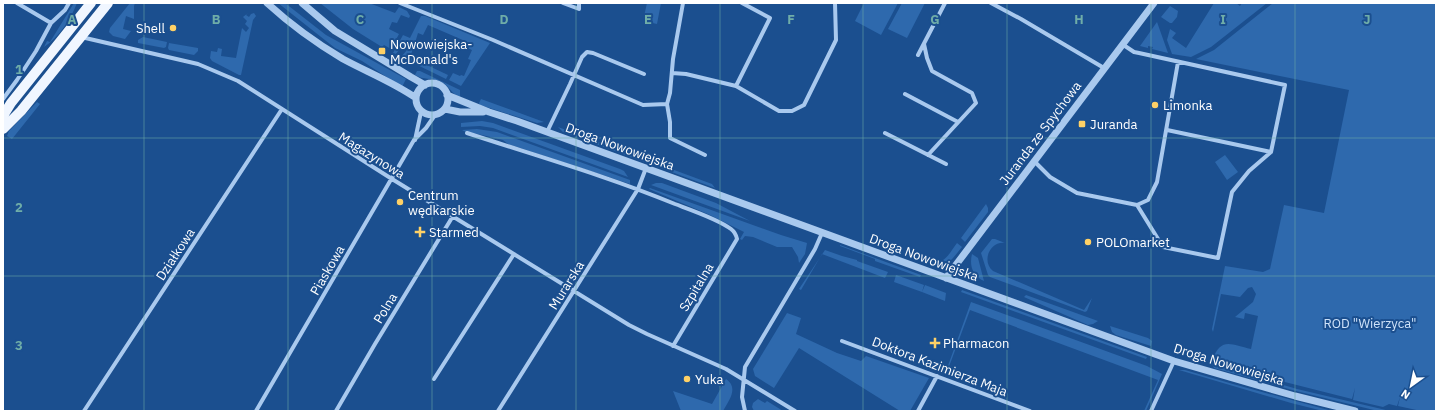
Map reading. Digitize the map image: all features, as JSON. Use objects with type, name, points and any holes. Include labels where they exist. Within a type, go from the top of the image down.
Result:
[{"type":"main road","points":[[3,116],[11,103],[91,3]]},
{"type":"main road","points":[[3,129],[21,111],[108,3]]},
{"type":"street","points":[[17,3],[51,22]]},
{"type":"street","points":[[3,99],[18,80],[36,51],[51,22],[65,10],[69,3]]},
{"type":"street","points":[[267,3],[315,42],[416,98]]},
{"type":"street","points":[[302,3],[335,31],[411,77],[425,85],[436,84],[441,86],[447,95],[448,102],[445,109],[441,113],[428,115],[421,112],[417,106],[417,92],[425,85]]},
{"type":"street","points":[[400,3],[493,40],[643,105],[667,104]]},
{"type":"street","points":[[563,3],[579,8],[579,3]]},
{"type":"street","points":[[683,3],[673,59],[670,94],[667,104],[670,122],[670,138],[705,154]]},
{"type":"street","points":[[736,86],[770,18],[742,3]]},
{"type":"street","points":[[672,73],[686,74],[736,86],[779,111],[792,112],[804,105],[836,40],[834,3]]},
{"type":"street","points":[[918,55],[945,3]]},
{"type":"street","points":[[991,3],[1104,68]]},
{"type":"street","name":"Juranda ze Spychowa","points":[[946,278],[1154,3]]},
{"type":"street","name":"Magazynowa","points":[[81,37],[198,64],[238,81],[392,179],[594,304],[647,334],[726,369],[796,411]]},
{"type":"street","points":[[924,44],[932,71],[972,93],[976,103],[928,155]]},
{"type":"street","points":[[1122,44],[1134,52],[1285,85],[1271,152],[1249,171],[1232,192],[1218,258],[1163,247],[1137,205]]},
{"type":"street","points":[[547,132],[575,75],[582,57],[587,52],[593,53],[644,74]]},
{"type":"street","points":[[1034,160],[1050,177],[1077,193],[1137,205],[1148,200],[1157,182],[1178,62]]},
{"type":"street","points":[[905,94],[958,122]]},
{"type":"street","name":"Droga Nowowiejska","points":[[447,95],[489,112],[1174,361],[1288,394],[1355,411]]},
{"type":"street","name":"Działkowa","points":[[84,411],[282,109]]},
{"type":"street","name":"Droga Nowowiejska","points":[[445,109],[460,112],[489,112]]},
{"type":"street","name":"Piaskowa","points":[[256,411],[414,140],[421,112]]},
{"type":"street","name":"Piaskowa","points":[[414,140],[426,128],[435,115]]},
{"type":"street","points":[[1167,130],[1271,152]]},
{"type":"street","points":[[467,133],[638,189]]},
{"type":"street","points":[[885,133],[946,164]]},
{"type":"street","name":"Murarska","points":[[498,411],[638,189],[646,168]]},
{"type":"street","name":"Szpitalna","points":[[638,189],[723,224],[735,233],[737,239],[673,346]]},
{"type":"street","name":"Polna","points":[[336,411],[453,216]]},
{"type":"street","points":[[745,411],[742,396],[745,367],[815,249],[822,232]]},
{"type":"street","points":[[434,379],[514,254]]},
{"type":"street","name":"Doktora Kazimierza Maja","points":[[842,341],[1030,411]]},
{"type":"street","points":[[1151,411],[1174,361]]},
{"type":"street","points":[[918,411],[937,376]]},
{"type":"green space","points":[[74,3],[77,3],[64,27],[55,38],[44,47],[47,41],[50,42]]},
{"type":"green space","points":[[130,3],[135,3],[134,19],[126,16],[123,29],[131,31],[125,39],[113,36],[109,32],[110,28]]},
{"type":"green space","points":[[278,3],[285,3],[326,35],[406,79],[402,87],[362,61],[335,48]]},
{"type":"green space","points":[[320,3],[369,3],[395,13],[399,7],[407,11],[410,16],[409,18],[401,15],[397,23],[392,22],[389,29],[399,34],[391,49],[384,45],[382,47],[353,29]]},
{"type":"green space","points":[[647,3],[661,3],[657,24],[643,21]]},
{"type":"green space","points":[[864,3],[898,3],[881,35],[855,21]]},
{"type":"green space","points":[[902,3],[925,3],[907,38],[888,29]]},
{"type":"green space","points":[[1214,3],[1236,3],[1240,6],[1242,3],[1267,3],[1211,47],[1191,57],[1172,54],[1167,40],[1170,29],[1176,33],[1172,38],[1186,48]]},
{"type":"green space","name":"ROD \"Wierzyca\"","points":[[1273,3],[1436,3],[1436,411],[1421,411],[1398,406],[1400,397],[1397,406],[1389,404],[1383,407],[1353,400],[1355,388],[1352,399],[1265,377],[1212,361],[1215,353],[1223,345],[1232,344],[1251,349],[1258,316],[1245,313],[1244,319],[1235,317],[1253,302],[1256,294],[1252,287],[1248,288],[1240,297],[1221,294],[1213,332],[1212,329],[1225,266],[1263,272],[1270,269],[1284,205],[1324,213],[1349,90],[1196,59],[1214,50]]},
{"type":"green space","points":[[1170,6],[1178,11],[1177,17],[1172,23],[1161,17]]},
{"type":"green space","points":[[248,13],[246,15],[249,17],[254,13],[256,16],[253,20],[241,75],[239,75],[212,61],[210,58],[211,51],[217,52],[218,48],[222,49],[221,56],[236,58],[242,28],[246,32],[249,28],[245,24],[247,21],[243,17]]},
{"type":"green space","points":[[421,16],[425,16],[490,43],[461,86],[449,80],[453,73],[464,76],[471,60],[468,59],[472,50],[461,45],[465,41],[428,25],[423,35],[418,33],[415,43],[404,46],[396,54],[393,53],[403,35],[410,38]]},
{"type":"green space","points":[[1157,22],[1168,53],[1152,49],[1153,47],[1148,46],[1148,48],[1140,46]]},
{"type":"green space","points":[[143,37],[167,42],[166,47],[164,48],[138,43],[138,40]]},
{"type":"green space","points":[[169,43],[198,48],[198,51],[194,55],[169,50]]},
{"type":"green space","points":[[410,48],[413,49],[410,57],[448,75],[446,79],[401,57]]},
{"type":"green space","points":[[417,71],[420,71],[460,90],[460,97],[454,94],[445,84],[440,81],[421,78],[415,75]]},
{"type":"green space","points":[[481,99],[544,122],[537,123],[480,105],[479,103]]},
{"type":"green space","points":[[37,102],[40,104],[12,139],[7,136],[9,131]]},
{"type":"green space","points":[[482,121],[493,123],[620,169],[624,171],[628,177],[493,128],[480,126],[461,127],[461,123]]},
{"type":"green space","points":[[558,127],[712,184],[715,188],[563,132]]},
{"type":"green space","points":[[477,129],[497,132],[630,180],[630,184],[508,144],[503,140],[468,133],[462,130]]},
{"type":"green space","points":[[1225,155],[1238,172],[1227,180],[1215,162]]},
{"type":"green space","points":[[662,183],[716,203],[750,221],[651,185]]},
{"type":"green space","points":[[650,188],[807,243],[805,254],[799,263],[798,257],[792,247],[777,247],[753,237],[745,236],[742,240],[740,239],[744,232],[710,215],[649,189]]},
{"type":"green space","points":[[986,204],[988,212],[965,242],[961,238]]},
{"type":"green space","points":[[992,239],[1005,243],[995,245],[989,252],[989,267],[993,271],[1084,310],[1092,298],[1087,311],[1085,312],[990,277],[981,253]]},
{"type":"green space","points":[[957,243],[962,247],[949,262],[945,265],[936,267],[930,266],[931,262],[940,262],[944,260]]},
{"type":"green space","points":[[840,245],[921,275],[920,277],[875,261],[875,259]]},
{"type":"green space","points":[[825,250],[888,272],[885,278],[822,254]]},
{"type":"green space","points":[[972,254],[978,258],[984,281],[977,276],[973,270],[971,263]]},
{"type":"green space","points":[[820,258],[801,290],[799,289]]},
{"type":"green space","points":[[896,275],[924,285],[922,292],[894,282]]},
{"type":"green space","points":[[925,285],[946,293],[945,301],[922,292]]},
{"type":"green space","points":[[962,290],[1147,357],[1146,359],[961,292]]},
{"type":"green space","points":[[1026,295],[1098,321],[1088,325],[1024,297]]},
{"type":"green space","points":[[971,302],[1147,366],[1162,374],[1146,411],[1144,411],[1158,380],[970,310],[947,372],[956,376],[954,377],[945,374]]},
{"type":"green space","points":[[787,313],[801,318],[796,334],[837,353],[861,361],[866,356],[929,378],[910,411],[900,411],[799,348],[774,388],[755,376],[753,369]]},
{"type":"green space","points":[[1110,326],[1148,338],[1152,341],[1151,346],[1116,335],[1112,332]]},
{"type":"green space","points":[[1212,364],[1297,389],[1390,411],[1378,411],[1296,391],[1214,368]]},
{"type":"green space","points":[[1179,370],[1185,370],[1332,411],[1323,411],[1291,403]]},
{"type":"green space","points":[[726,379],[732,386],[732,394],[723,411],[681,411],[673,391],[712,404]]},
{"type":"green space","points":[[758,399],[765,403],[767,401],[783,411],[754,411],[752,407],[753,403]]},
{"type":"place","name":"Shell","points":[[173,28]]},
{"type":"place","name":"Nowowiejska- McDonald's","points":[[382,51]]},
{"type":"place","name":"Limonka","points":[[1155,105]]},
{"type":"place","name":"Juranda","points":[[1082,124]]},
{"type":"place","name":"Centrum wędkarskie","points":[[400,202]]},
{"type":"place","name":"Starmed","points":[[420,232]]},
{"type":"place","name":"POLOmarket","points":[[1088,242]]},
{"type":"place","name":"Pharmacon","points":[[935,343]]},
{"type":"place","name":"Yuka","points":[[687,379]]}]
